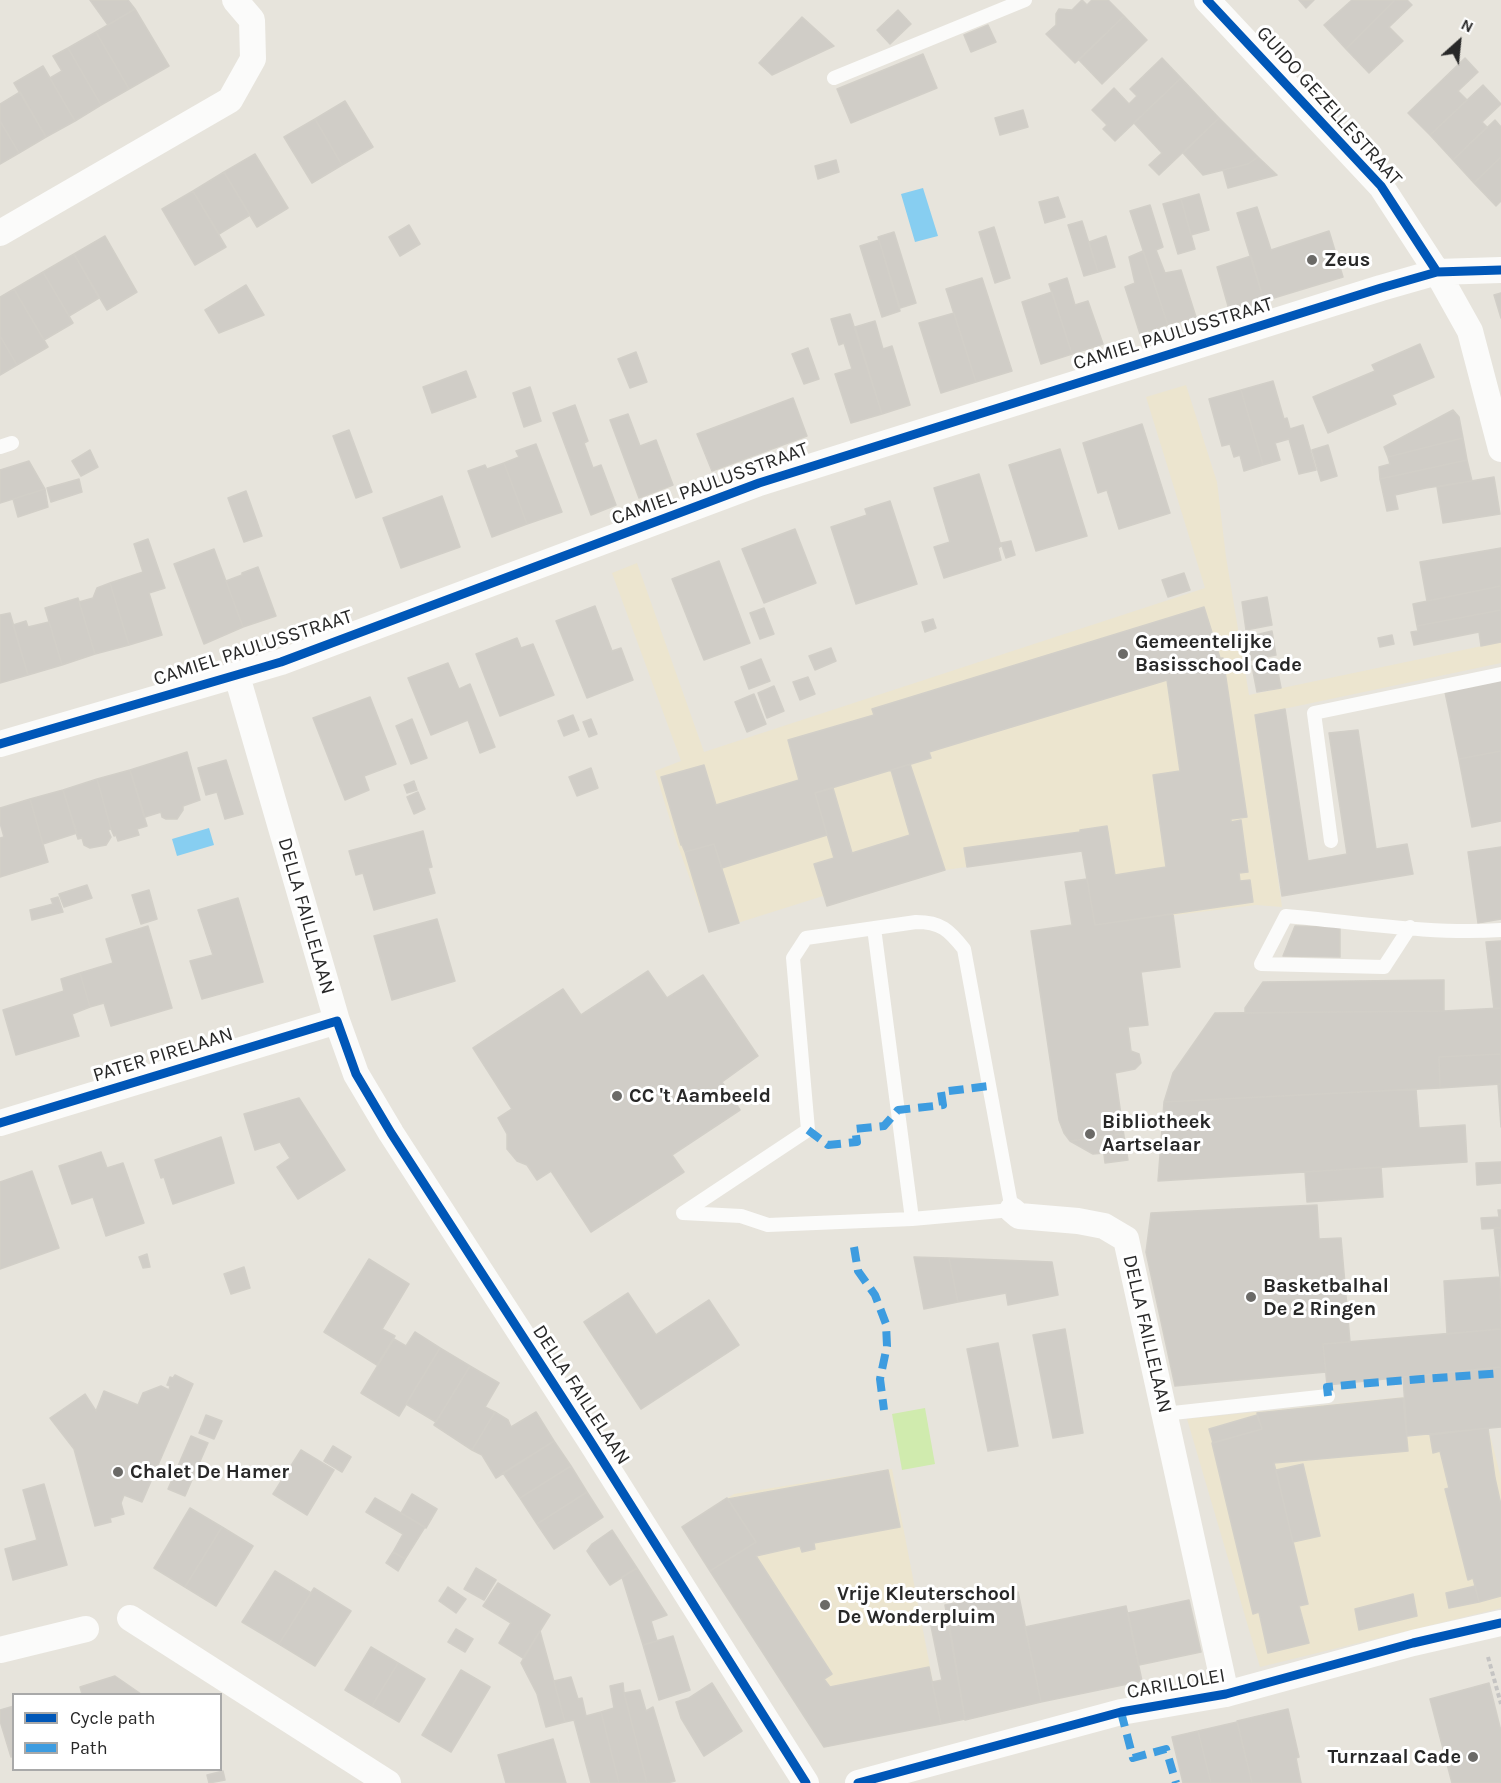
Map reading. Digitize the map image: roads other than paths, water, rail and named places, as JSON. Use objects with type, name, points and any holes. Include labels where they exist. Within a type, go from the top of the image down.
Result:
[{"type":"street","points":[[0,233],[230,100],[254,59],[252,20],[235,0]]},
{"type":"street","name":"GUIDO GEZELLESTRAAT","points":[[1207,0],[1381,186],[1437,272],[1470,331],[1501,449]]},
{"type":"street","name":"CAMIEL PAULUSSTRAAT","points":[[0,744],[281,662],[759,483],[1437,272],[1501,270]]},
{"type":"street","name":"DELLA FAILLELAAN","points":[[237,676],[337,1021],[356,1074],[391,1134],[589,1439],[806,1783]]},
{"type":"street","name":"PATER PIRELAAN","points":[[0,1123],[337,1021]]},
{"type":"street","name":"DELLA FAILLELAAN","points":[[1012,1210],[1019,1216],[1078,1221],[1104,1226],[1126,1239],[1226,1694]]},
{"type":"street","points":[[130,1618],[388,1783]]},
{"type":"street","name":"CARILLOLEI","points":[[858,1783],[1121,1712],[1226,1694],[1413,1643],[1491,1625]]},
{"type":"street","points":[[0,1650],[86,1629]]},
{"type":"lane","points":[[834,78],[1025,0]]},
{"type":"lane","points":[[1331,841],[1314,713],[1501,674]]},
{"type":"lane","points":[[1410,927],[1384,967],[1261,964],[1286,916],[1467,932],[1501,930]]},
{"type":"lane","points":[[930,922],[944,927],[964,949],[1012,1210],[912,1219],[768,1225],[741,1216],[683,1213],[808,1130],[794,958],[806,938],[930,922]]},
{"type":"lane","points":[[874,928],[912,1219]]},
{"type":"lane","points":[[1164,1414],[1328,1396]]},
{"type":"water","points":[[923,188],[938,236],[915,242],[901,194]]},
{"type":"water","points":[[209,828],[214,845],[177,856],[172,839]]},
{"type":"place","name":"Zeus","points":[[1312,260]]},
{"type":"place","name":"Gemeentelijke Basisschool Cade","points":[[1123,654]]},
{"type":"place","name":"CC 't Aambeeld","points":[[617,1096]]},
{"type":"place","name":"Bibliotheek Aartselaar","points":[[1090,1134]]},
{"type":"place","name":"Basketbalhal De 2 Ringen","points":[[1251,1297]]},
{"type":"place","name":"Chalet De Hamer","points":[[118,1472]]},
{"type":"place","name":"Vrije Kleuterschool De Wonderpluim","points":[[825,1605]]},
{"type":"place","name":"Turnzaal Cade","points":[[1473,1757]]}]
